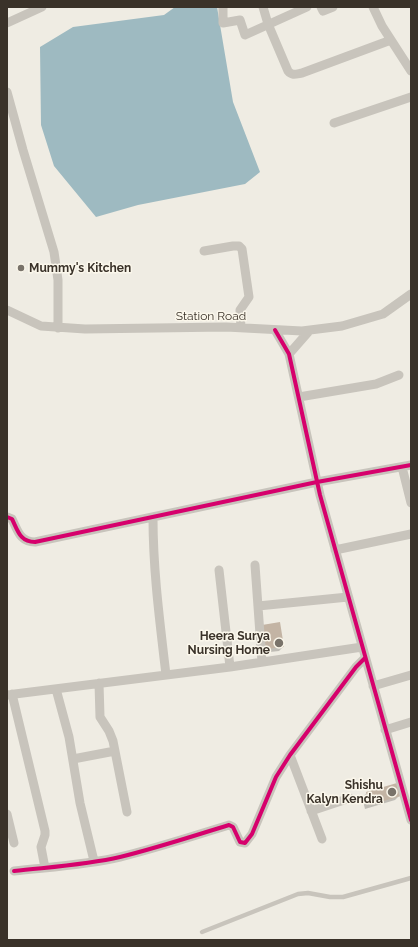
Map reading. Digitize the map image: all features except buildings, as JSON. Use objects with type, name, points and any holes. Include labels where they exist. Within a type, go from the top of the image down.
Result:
[{"type":"street","points":[[7,23],[42,7]]},
{"type":"street","points":[[223,7],[223,23],[240,20],[245,35],[307,7]]},
{"type":"street","points":[[263,7],[268,24],[288,71],[293,75],[391,40]]},
{"type":"street","points":[[322,7],[323,11],[332,7]]},
{"type":"street","points":[[373,7],[391,40],[411,71]]},
{"type":"street","points":[[7,92],[10,118],[54,252],[58,280],[58,328]]},
{"type":"street","points":[[334,123],[411,97]]},
{"type":"street","points":[[204,251],[233,246],[239,246],[242,249],[249,297],[240,310],[241,328]]},
{"type":"street","name":"Station Road","points":[[7,310],[40,326],[85,330],[241,328],[302,331],[342,326],[383,314],[411,294]]},
{"type":"street","points":[[275,330],[289,354],[317,482],[385,730],[408,795],[411,820]]},
{"type":"street","points":[[289,354],[310,330]]},
{"type":"street","points":[[299,397],[376,384],[399,375]]},
{"type":"street","points":[[7,517],[12,519],[22,538],[28,542],[35,542],[317,482],[406,466],[411,504]]},
{"type":"street","points":[[153,518],[154,576],[166,675]]},
{"type":"street","points":[[335,550],[411,534]]},
{"type":"street","points":[[255,565],[262,662]]},
{"type":"street","points":[[219,570],[230,667]]},
{"type":"street","points":[[258,606],[348,597]]},
{"type":"street","points":[[45,868],[41,847],[45,831],[9,694],[230,667],[362,647]]},
{"type":"street","points":[[14,871],[119,857],[229,825],[233,827],[240,842],[245,843],[252,834],[276,777],[290,755],[356,666],[365,658]]},
{"type":"street","points":[[373,686],[411,675]]},
{"type":"street","points":[[99,683],[100,717],[112,737],[127,812]]},
{"type":"street","points":[[56,689],[69,737],[80,803],[94,861]]},
{"type":"street","points":[[385,730],[411,722]]},
{"type":"street","points":[[73,759],[115,751]]},
{"type":"street","points":[[290,755],[322,839]]},
{"type":"street","points":[[311,811],[350,798]]},
{"type":"street","points":[[7,814],[14,843]]},
{"type":"lane","points":[[202,932],[298,894],[308,893],[330,897],[343,897],[411,878]]},
{"type":"water","points":[[175,7],[217,7],[233,102],[260,172],[245,184],[138,205],[96,217],[54,166],[41,125],[40,47],[73,27],[164,15]]},
{"type":"cycle path","points":[[275,330],[289,354],[320,495],[411,820]]},
{"type":"cycle path","points":[[7,517],[12,519],[18,532],[23,538],[30,542],[35,542],[317,482],[411,465]]},
{"type":"cycle path","points":[[14,871],[107,860],[161,846],[229,825],[233,827],[240,842],[245,843],[252,834],[276,777],[290,755],[356,667],[365,658]]},
{"type":"place","name":"Mummy's Kitchen","points":[[21,268]]},
{"type":"place","name":"Heera Surya Nursing Home","points":[[279,643]]},
{"type":"place","name":"Shishu Kalyn Kendra","points":[[392,792]]}]
